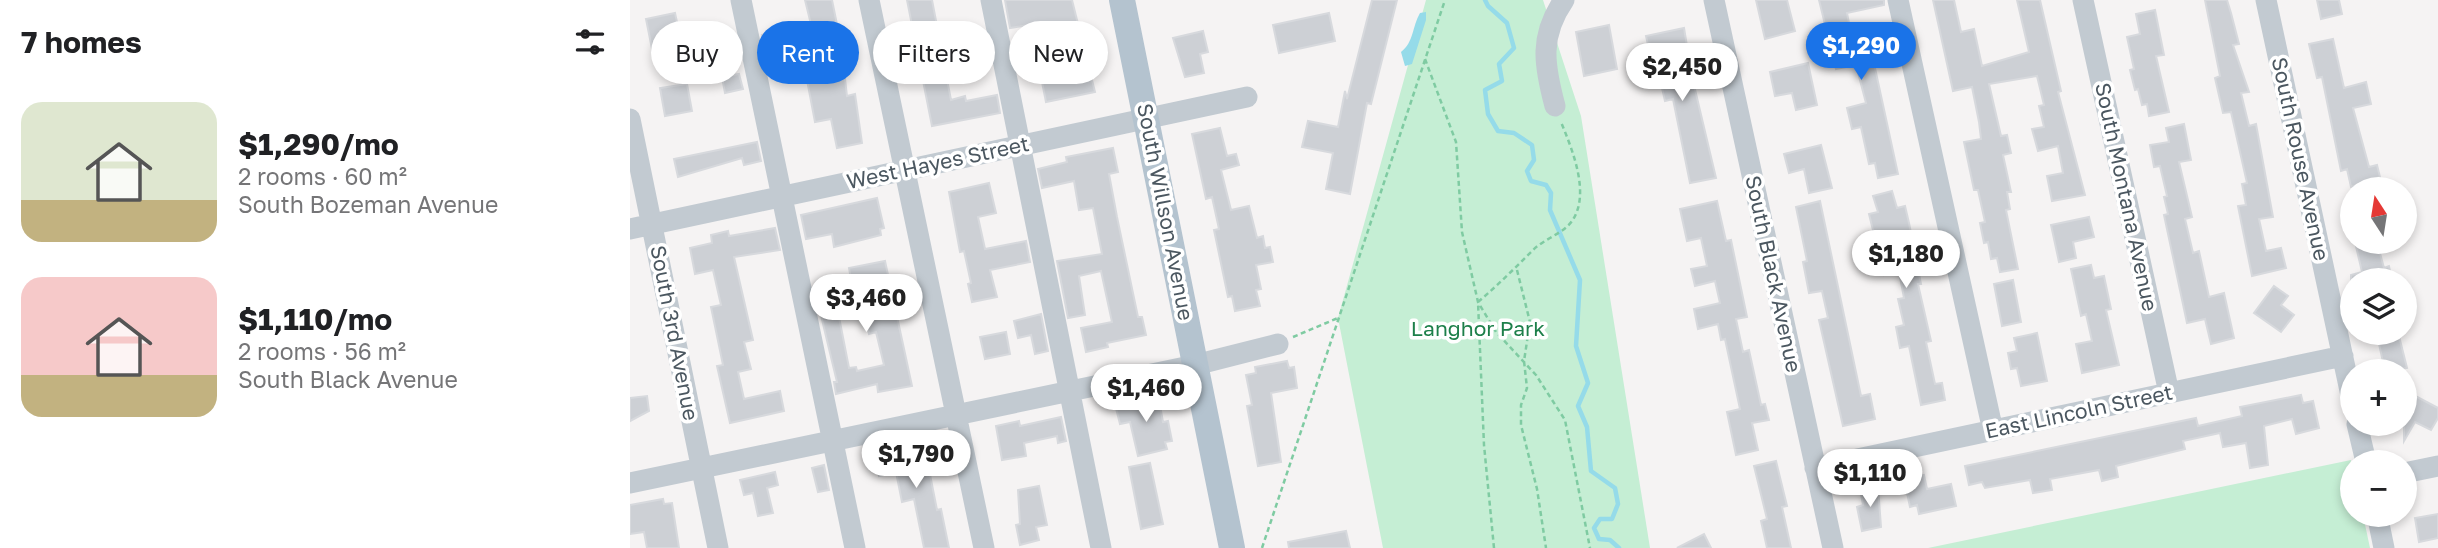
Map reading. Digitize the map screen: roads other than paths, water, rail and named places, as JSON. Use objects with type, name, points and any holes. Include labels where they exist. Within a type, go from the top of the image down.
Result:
[{"type":"main road","name":"South Willson Avenue","points":[[1122,0],[1232,548]]},
{"type":"street","points":[[741,0],[855,548]]},
{"type":"street","points":[[869,0],[984,548]]},
{"type":"street","points":[[991,0],[1018,146],[1101,548]]},
{"type":"street","points":[[1555,106],[1544,53],[1550,19],[1564,0]]},
{"type":"street","name":"South Black Avenue","points":[[1714,0],[1832,548]]},
{"type":"street","points":[[1898,0],[1993,431]]},
{"type":"street","name":"South Montana Avenue","points":[[2083,0],[2169,393]]},
{"type":"street","name":"South Rouse Avenue","points":[[2266,0],[2344,359]]},
{"type":"street","name":"West Hayes Street","points":[[630,229],[1247,97]]},
{"type":"street","name":"South 3rd Avenue","points":[[630,119],[718,548]]},
{"type":"street","points":[[630,483],[1195,365],[1278,344]]},
{"type":"street","name":"East Lincoln Street","points":[[1815,468],[2343,356]]},
{"type":"street","points":[[2417,470],[2438,466]]},
{"type":"street","points":[[2380,527],[2384,548]]},
{"type":"water","points":[[1426,12],[1412,64],[1405,66],[1401,52],[1411,39],[1420,13]]},
{"type":"waterway","points":[[1485,0],[1507,23],[1514,48],[1499,64],[1502,81],[1485,90],[1488,114],[1498,131],[1514,133],[1532,145],[1534,160],[1527,171],[1531,181],[1546,185],[1551,193],[1550,210],[1580,280],[1576,346],[1588,383],[1578,406],[1587,427],[1591,471],[1615,488],[1618,504],[1612,519],[1600,519],[1594,528],[1599,539],[1610,540],[1619,548]]},
{"type":"park label","name":"Langhor Park","points":[[1478,329]]}]
